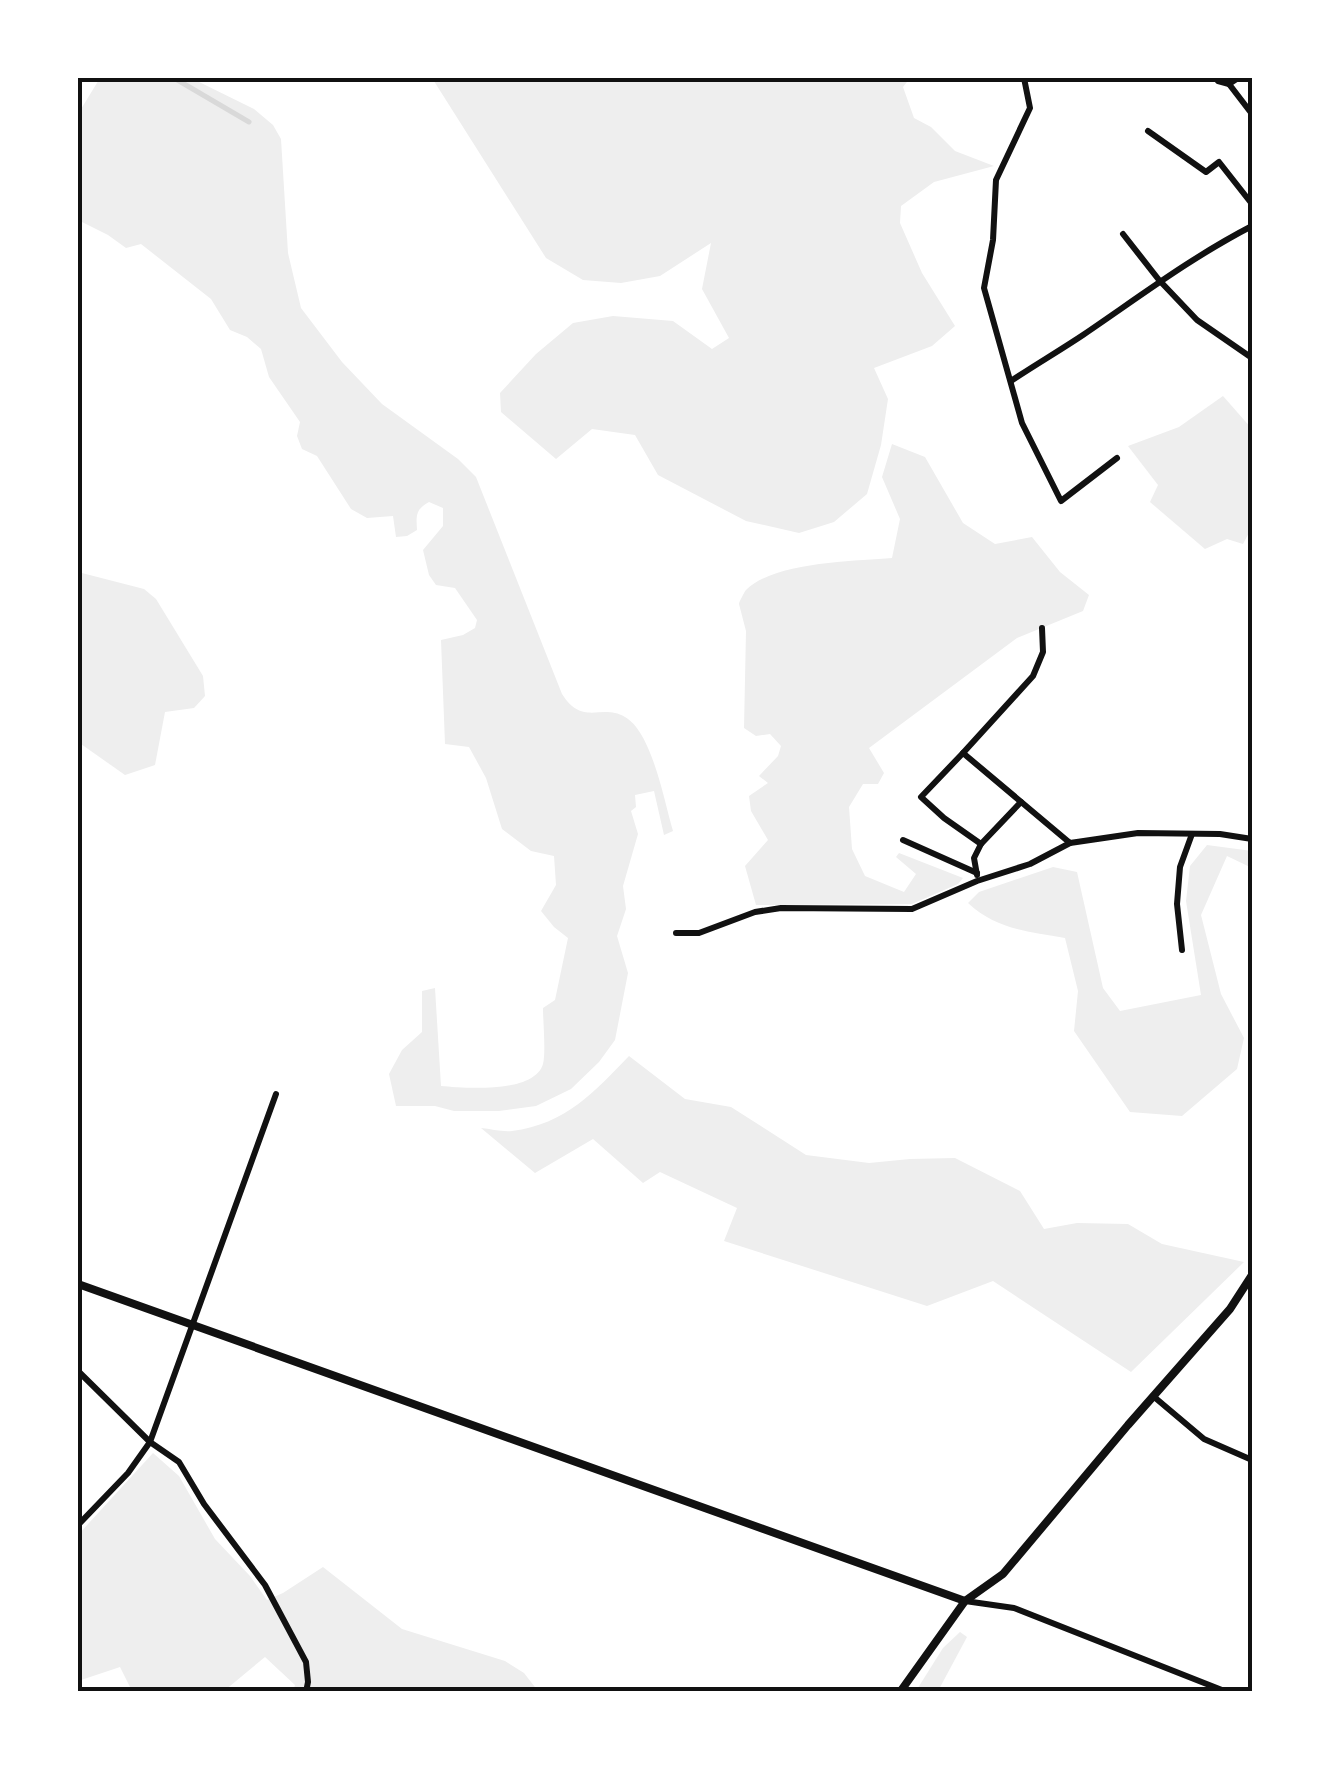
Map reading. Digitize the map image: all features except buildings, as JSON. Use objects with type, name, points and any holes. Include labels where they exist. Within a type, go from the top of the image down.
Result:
[{"type":"street","points":[[1024,78],[1030,108],[996,180],[993,240],[984,288],[1022,423],[1061,502],[1117,458]]},
{"type":"street","points":[[1216,78],[1229,84],[1252,114]]},
{"type":"street","points":[[1229,84],[1238,78]]},
{"type":"street","points":[[1148,132],[1206,172],[1219,162],[1252,204]]},
{"type":"street","points":[[1011,381],[1160,280],[1252,226]]},
{"type":"street","points":[[1123,234],[1197,320],[1252,358]]},
{"type":"street","points":[[981,844],[921,796],[1033,676],[1043,652],[1042,628]]},
{"type":"street","points":[[963,753],[1070,843]]},
{"type":"street","points":[[977,877],[974,858],[981,844],[1021,802]]},
{"type":"street","points":[[676,933],[699,933],[755,912],[780,908],[912,910],[977,877],[1030,864],[1070,843],[1138,832],[1220,834],[1252,839]]},
{"type":"street","points":[[1182,950],[1177,904],[1180,867],[1192,834]]},
{"type":"street","points":[[903,840],[977,877]]},
{"type":"street","points":[[78,1525],[128,1474],[150,1442],[276,1094]]},
{"type":"street","points":[[900,1692],[965,1601],[1003,1574],[1230,1310],[1252,1274]]},
{"type":"street","points":[[78,1284],[965,1601],[1014,1608],[1226,1692]]},
{"type":"street","points":[[78,1371],[150,1442],[179,1462],[204,1504],[265,1585],[306,1662],[306,1692]]},
{"type":"street","points":[[1153,1396],[1204,1439],[1252,1460]]},
{"type":"shaded area","points":[[100,78],[191,78],[254,109],[273,125],[281,139],[288,253],[301,308],[342,362],[382,404],[458,459],[476,477],[562,694],[577,710],[625,717],[643,737],[650,752],[673,831],[664,835],[654,791],[635,795],[636,807],[631,811],[638,834],[623,886],[626,909],[617,936],[628,973],[615,1040],[571,1089],[536,1106],[454,1111],[435,1106],[396,1106],[389,1074],[402,1050],[422,1032],[422,991],[435,988],[441,1086],[498,1087],[537,1074],[544,1059],[543,1008],[555,1000],[568,938],[541,911],[556,885],[554,856],[531,851],[502,829],[486,778],[469,747],[445,744],[441,640],[463,635],[475,628],[477,620],[455,588],[436,585],[429,575],[423,550],[443,526],[443,508],[429,502],[418,513],[417,530],[396,537],[393,516],[367,518],[351,509],[317,456],[302,449],[297,436],[300,422],[269,377],[261,349],[230,330],[211,299],[141,244],[126,248],[78,220],[78,114]]},
{"type":"shaded area","points":[[432,78],[910,78],[903,87],[914,118],[931,127],[955,151],[994,166],[934,182],[901,206],[900,223],[922,273],[955,326],[932,346],[874,368],[888,399],[881,445],[867,494],[834,522],[799,533],[746,521],[658,475],[635,435],[592,429],[556,459],[501,412],[500,393],[536,354],[573,323],[613,316],[673,321],[712,349],[729,338],[702,289],[711,243],[660,276],[621,283],[583,280],[546,258]]},
{"type":"shaded area","points":[[1223,396],[1252,429],[1252,527],[1243,544],[1227,539],[1205,549],[1150,502],[1158,485],[1128,446],[1179,427]]},
{"type":"shaded area","points":[[892,444],[925,457],[963,523],[995,544],[1032,537],[1060,572],[1089,595],[1083,611],[1017,638],[869,748],[884,773],[878,784],[863,784],[849,807],[852,849],[865,876],[904,892],[916,874],[896,857],[899,853],[963,878],[958,884],[912,904],[756,905],[745,866],[768,840],[751,811],[749,796],[768,783],[759,776],[778,756],[781,746],[770,734],[756,736],[744,728],[746,631],[739,603],[746,590],[759,581],[794,568],[892,558],[900,519],[882,477]]},
{"type":"shaded area","points":[[78,572],[144,589],[156,599],[203,676],[205,696],[194,708],[165,712],[155,765],[125,775],[81,744],[78,746]]},
{"type":"shaded area","points":[[1207,845],[1252,851],[1252,868],[1227,856],[1201,915],[1221,994],[1244,1038],[1237,1069],[1182,1116],[1130,1112],[1074,1031],[1078,991],[1065,938],[1002,924],[968,903],[979,892],[1053,867],[1077,872],[1103,988],[1120,1011],[1201,995],[1186,901],[1190,866]]},
{"type":"shaded area","points":[[629,1056],[685,1099],[731,1107],[806,1155],[869,1163],[955,1158],[1020,1191],[1044,1229],[1077,1223],[1128,1224],[1162,1244],[1244,1262],[1131,1372],[993,1281],[927,1306],[724,1241],[737,1208],[660,1172],[643,1183],[593,1139],[535,1173],[481,1128],[512,1131],[564,1114],[591,1094]]},
{"type":"shaded area","points":[[153,1453],[179,1476],[215,1539],[267,1600],[323,1567],[402,1629],[505,1661],[524,1673],[538,1691],[293,1691],[295,1685],[265,1657],[224,1691],[132,1691],[120,1667],[78,1681],[78,1535]]},
{"type":"shaded area","points":[[960,1632],[967,1637],[938,1691],[916,1691],[943,1648]]},
{"type":"waterway","points":[[174,78],[249,122]]}]
